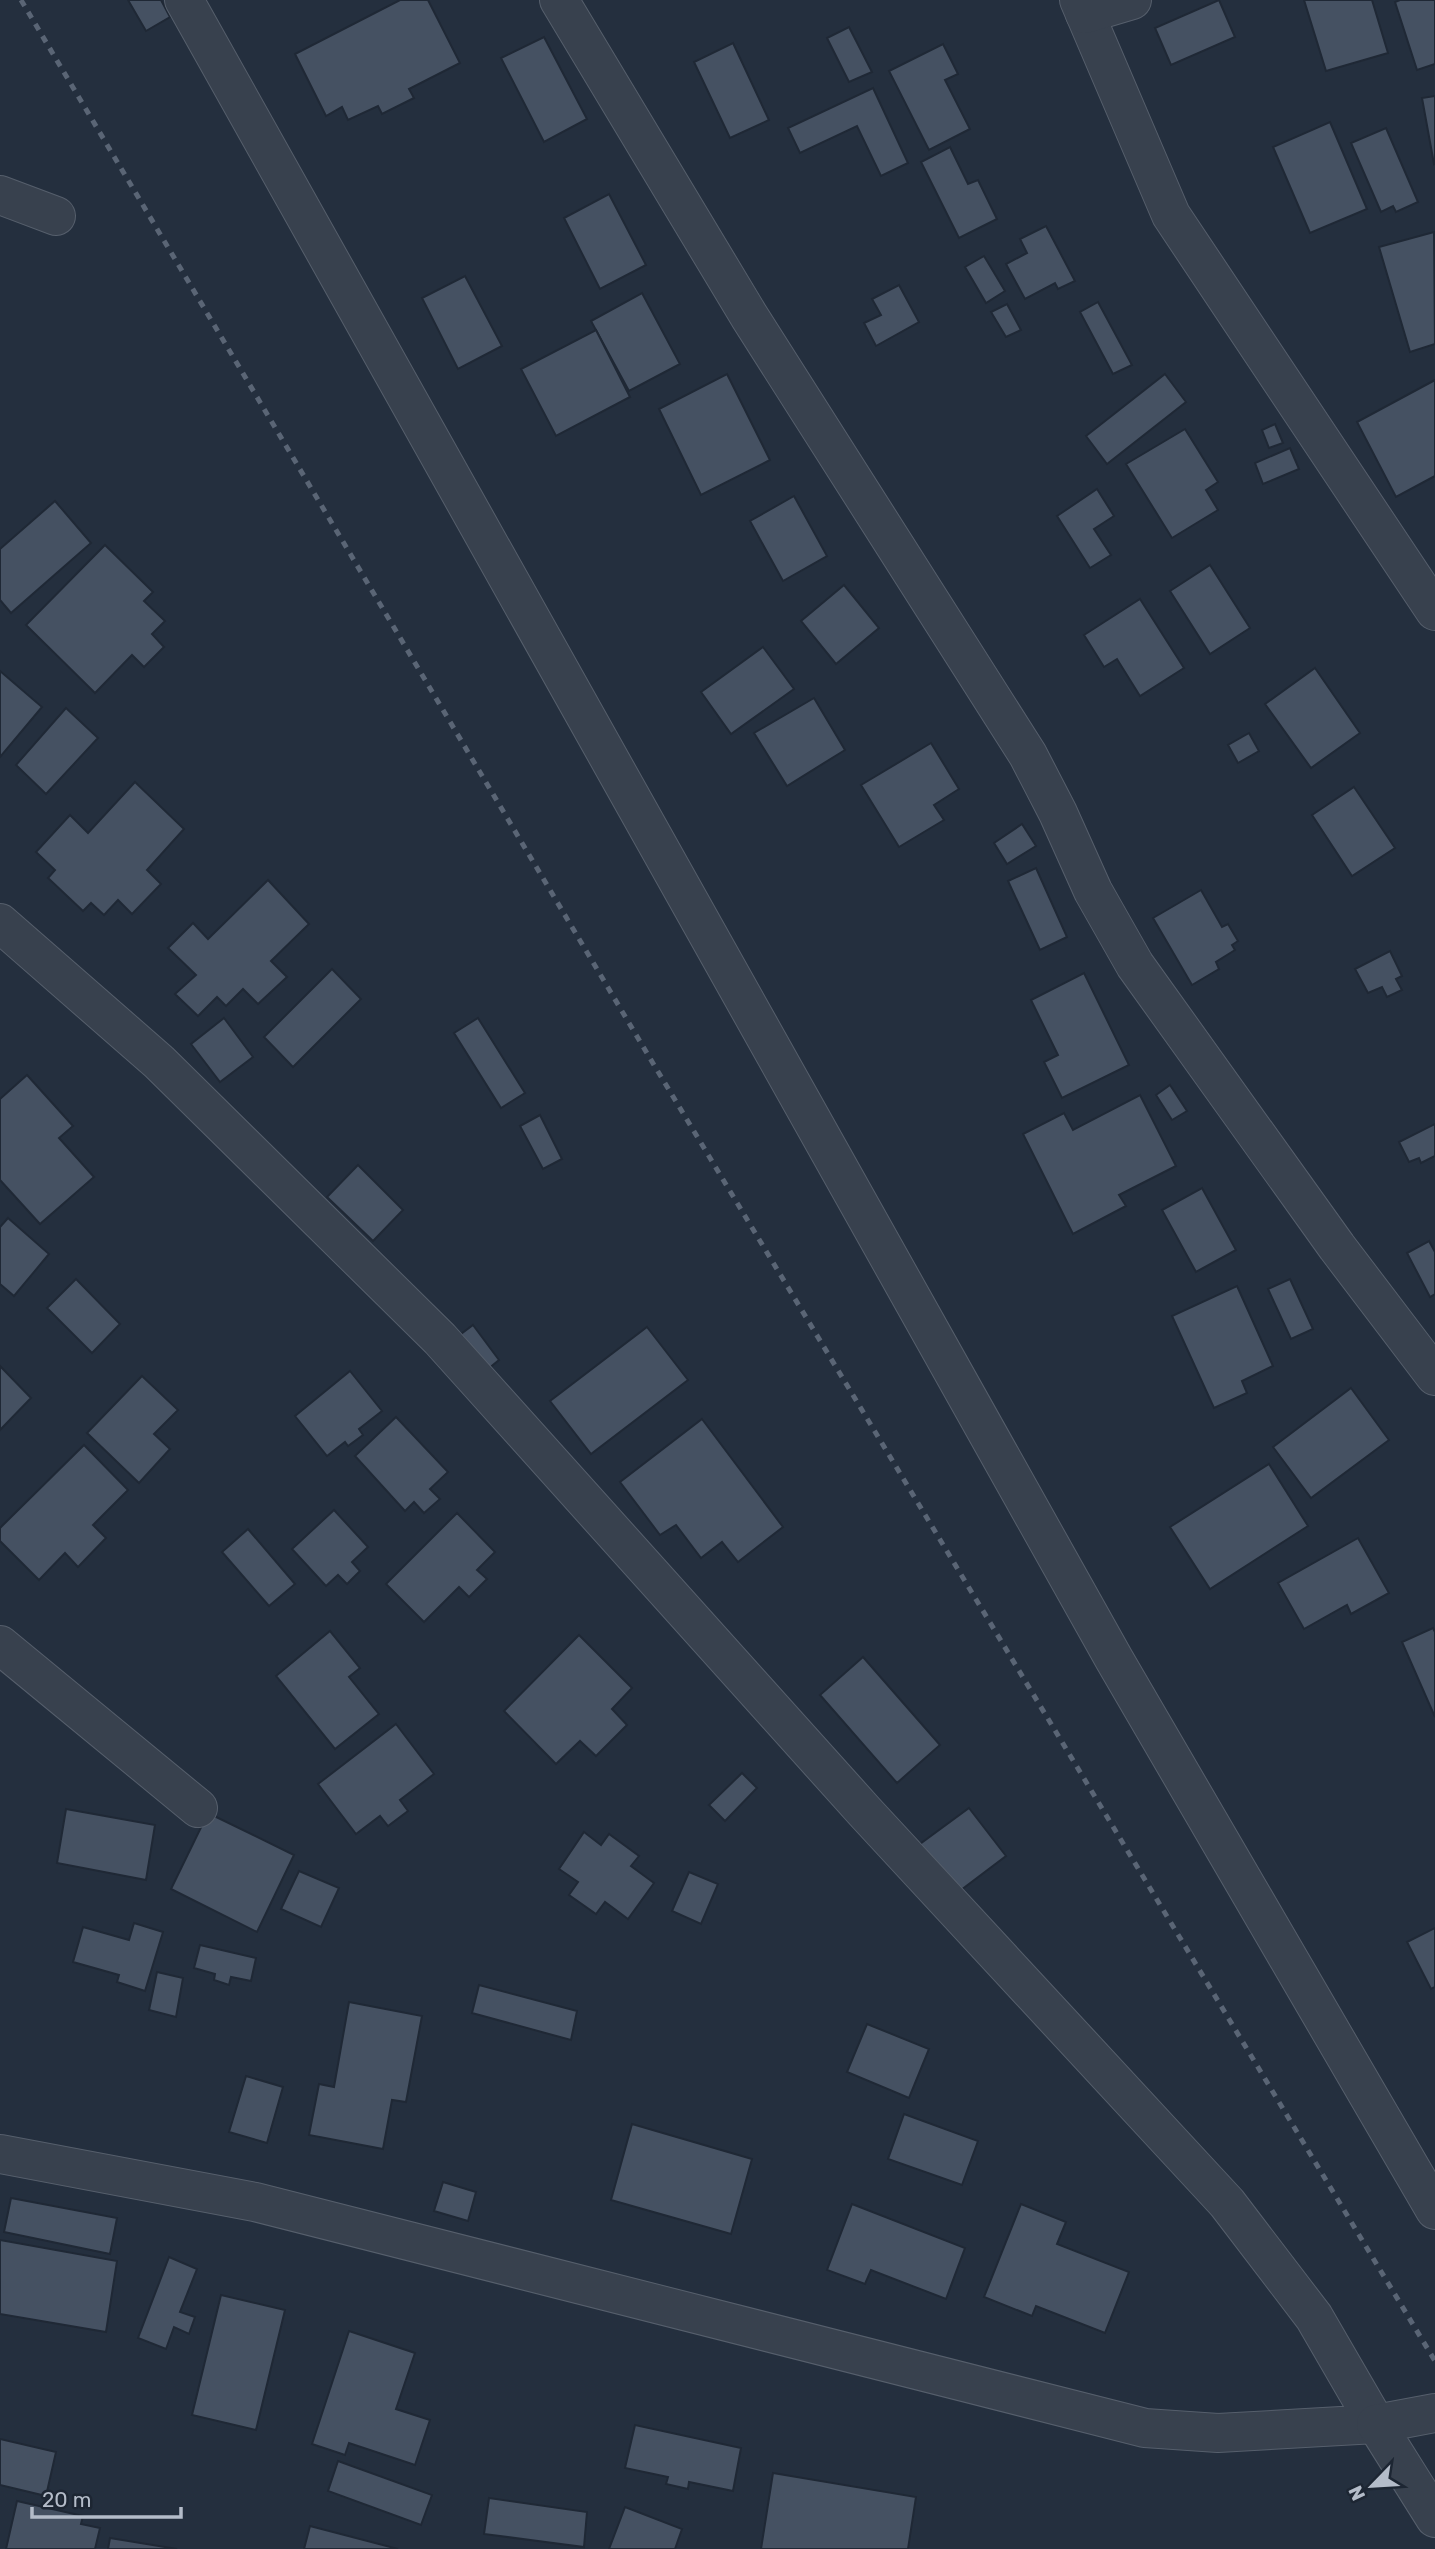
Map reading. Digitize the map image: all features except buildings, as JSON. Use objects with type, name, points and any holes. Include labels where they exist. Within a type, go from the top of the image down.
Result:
[{"type":"street","points":[[184,0],[1114,1659],[1435,2210]]},
{"type":"street","points":[[559,0],[749,316],[1028,755],[1093,891],[1135,965],[1337,1247],[1435,1376]]},
{"type":"street","points":[[1132,0],[1082,7],[1171,215],[1435,611]]},
{"type":"street","points":[[0,195],[56,216]]},
{"type":"street","points":[[0,923],[159,1062],[440,1339],[856,1802],[1227,2203],[1314,2317],[1435,2518]]},
{"type":"street","points":[[0,1646],[198,1808]]},
{"type":"street","points":[[0,2154],[255,2202],[1145,2428],[1218,2433],[1376,2424],[1435,2413]]},
{"type":"railway","points":[[21,0],[654,1065],[1435,2361]]}]
